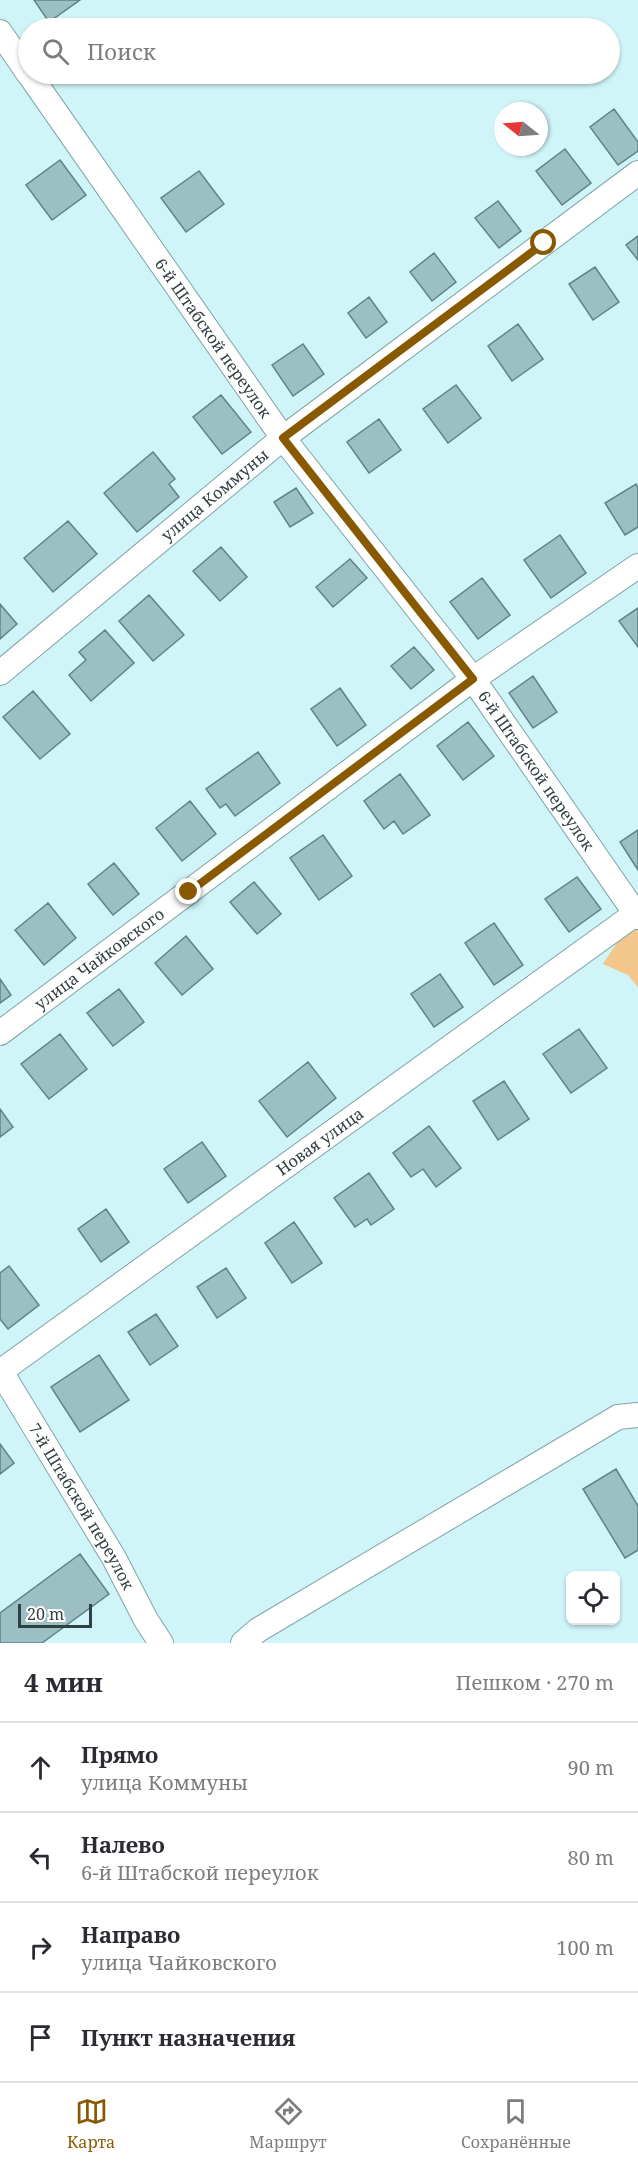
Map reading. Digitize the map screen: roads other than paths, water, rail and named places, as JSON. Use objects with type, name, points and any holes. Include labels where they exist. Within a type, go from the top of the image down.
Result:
[{"type":"street","name":"6-й Штабской переулок","points":[[0,32],[18,57]]},
{"type":"street","name":"6-й Штабской переулок","points":[[37,84],[283,438],[473,679],[637,914]]},
{"type":"street","name":"улица Коммуны","points":[[0,673],[283,438],[638,173]]},
{"type":"street","name":"улица Чайковского","points":[[0,1034],[473,679],[638,566]]},
{"type":"street","name":"Новая улица","points":[[0,1370],[637,914]]},
{"type":"street","name":"7-й Штабской переулок","points":[[0,1370],[114,1558],[146,1620],[161,1643]]},
{"type":"street","points":[[243,1643],[258,1630],[618,1417],[638,1415]]}]
